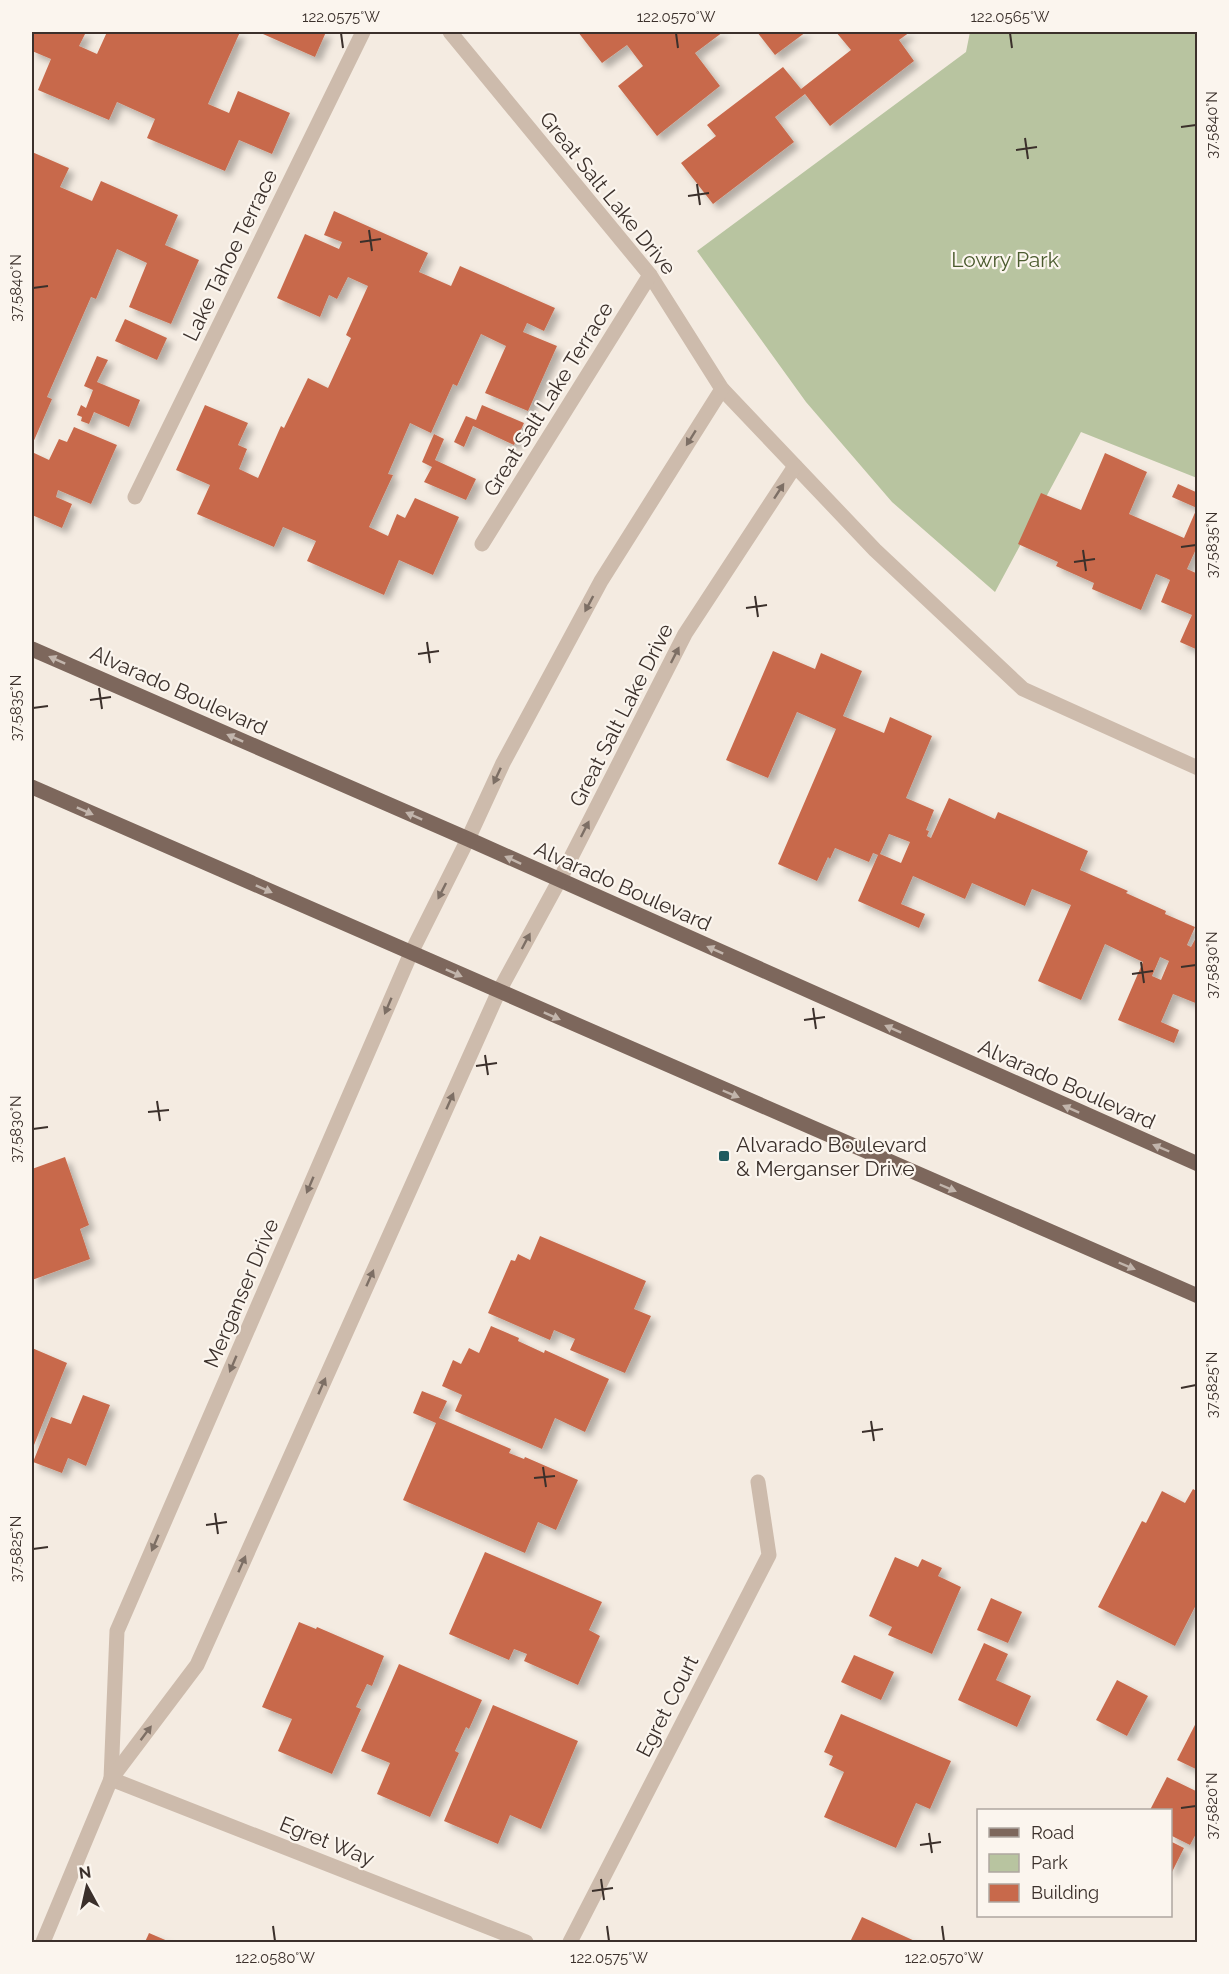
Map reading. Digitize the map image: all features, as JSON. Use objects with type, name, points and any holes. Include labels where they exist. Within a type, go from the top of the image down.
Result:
[{"type":"main road","name":"Alvarado Boulevard","points":[[32,649],[468,839],[1197,1164]]},
{"type":"main road","points":[[32,787],[498,993],[1197,1296]]},
{"type":"street","name":"Lake Tahoe Terrace","points":[[135,496],[363,32]]},
{"type":"street","name":"Great Salt Lake Drive","points":[[450,32],[650,275],[722,389],[875,550],[1023,689],[1197,768]]},
{"type":"street","name":"Great Salt Lake Terrace","points":[[482,544],[650,275]]},
{"type":"street","points":[[468,839],[503,763],[601,581],[722,389]]},
{"type":"street","name":"Great Salt Lake Drive","points":[[498,993],[559,881],[685,634],[795,466]]},
{"type":"street","name":"Merganser Drive","points":[[111,1779],[117,1631],[411,953],[468,839]]},
{"type":"street","name":"Merganser Drive","points":[[43,1942],[111,1779],[197,1665],[498,993]]},
{"type":"street","name":"Egret Court","points":[[570,1942],[769,1555],[758,1482]]},
{"type":"street","name":"Egret Way","points":[[111,1779],[526,1942]]},
{"type":"green space","name":"Lowry Park","points":[[970,32],[1197,32],[1197,478],[1081,432],[995,592],[892,502],[806,402],[697,251],[966,52]]},
{"type":"building","points":[[32,32],[86,32],[79,46],[97,54],[107,32],[240,32],[208,104],[229,113],[238,91],[290,113],[272,154],[239,140],[225,171],[147,138],[155,119],[117,102],[109,120],[38,90],[51,59],[32,51]]},
{"type":"building","points":[[264,32],[326,32],[315,57],[263,34]]},
{"type":"building","points":[[578,32],[723,32],[695,53],[720,86],[657,136],[618,86],[643,66],[627,45],[602,63]]},
{"type":"building","points":[[757,32],[806,32],[775,55]]},
{"type":"building","points":[[836,32],[910,32],[899,40],[914,61],[830,126],[805,94],[775,117],[794,142],[713,204],[681,163],[716,136],[707,125],[783,67],[801,89],[851,50]]},
{"type":"building","points":[[32,152],[69,168],[60,187],[92,201],[101,181],[178,215],[165,245],[199,260],[171,324],[129,307],[147,263],[117,249],[96,299],[91,297],[47,397],[52,399],[32,445]]},
{"type":"building","points":[[334,211],[428,253],[419,272],[451,286],[460,266],[555,308],[544,331],[527,323],[523,332],[557,346],[528,411],[485,393],[506,346],[481,334],[457,386],[453,384],[431,433],[410,423],[388,474],[393,475],[369,527],[388,536],[397,514],[405,518],[415,498],[459,517],[433,575],[399,560],[384,595],[307,561],[316,541],[283,527],[274,547],[197,514],[210,485],[176,470],[205,405],[248,423],[238,445],[247,449],[239,469],[258,478],[281,426],[284,428],[308,378],[328,388],[351,338],[346,335],[368,286],[348,277],[337,299],[329,295],[320,317],[277,298],[305,234],[339,249],[342,242],[324,235]]},
{"type":"building","points":[[125,319],[167,338],[157,360],[115,341]]},
{"type":"building","points":[[97,356],[108,360],[97,382],[140,400],[129,427],[94,412],[89,424],[81,421],[82,417],[77,415],[81,405],[86,408],[93,390],[84,386]]},
{"type":"building","points":[[482,405],[524,423],[514,445],[473,426],[464,447],[454,442],[466,416],[476,420]]},
{"type":"building","points":[[74,427],[117,445],[91,504],[58,490],[56,497],[72,504],[62,528],[32,515],[32,452],[49,460],[59,439],[67,442]]},
{"type":"building","points":[[434,434],[444,439],[435,460],[476,479],[466,500],[424,482],[432,467],[422,462]]},
{"type":"building","points":[[1105,453],[1147,472],[1129,514],[1184,538],[1197,508],[1172,497],[1178,484],[1198,493],[1198,550],[1196,549],[1187,569],[1198,574],[1198,650],[1180,642],[1192,615],[1161,602],[1170,580],[1156,574],[1141,610],[1092,589],[1094,583],[1056,566],[1058,562],[1018,544],[1041,493],[1081,510]]},
{"type":"building","points":[[773,651],[815,669],[821,653],[862,671],[843,716],[884,733],[890,717],[932,736],[906,798],[934,810],[926,830],[929,831],[927,836],[931,838],[949,798],[995,819],[998,812],[1088,851],[1080,870],[1128,891],[1126,893],[1195,927],[1187,945],[1191,947],[1198,934],[1198,1004],[1173,994],[1161,1022],[1179,1030],[1174,1043],[1118,1020],[1143,962],[1105,944],[1081,1000],[1038,981],[1071,905],[1032,889],[1025,906],[972,883],[965,899],[913,876],[901,904],[925,914],[919,928],[858,901],[878,855],[873,853],[869,862],[835,848],[830,859],[828,857],[817,881],[778,864],[836,729],[797,712],[768,778],[726,760]],"holes":[[[889,834],[910,842],[901,863],[880,854]],[[1160,957],[1169,961],[1161,980],[1152,976]]]},
{"type":"building","points":[[65,1157],[89,1225],[80,1229],[90,1259],[32,1280],[32,1169]]},
{"type":"building","points":[[540,1236],[646,1281],[634,1309],[651,1316],[625,1373],[570,1350],[575,1339],[554,1330],[550,1340],[488,1313],[511,1260],[515,1261],[518,1254],[530,1260]]},
{"type":"building","points":[[491,1326],[519,1338],[518,1341],[544,1353],[545,1350],[609,1379],[585,1432],[555,1418],[542,1449],[455,1411],[462,1395],[442,1386],[453,1360],[461,1364],[469,1348],[479,1353]]},
{"type":"building","points":[[32,1348],[67,1363],[32,1450]]},
{"type":"building","points":[[422,1391],[447,1401],[439,1418],[511,1449],[509,1453],[524,1459],[525,1457],[578,1480],[556,1530],[538,1522],[525,1553],[403,1500],[436,1423],[413,1413]]},
{"type":"building","points":[[83,1395],[110,1405],[86,1466],[68,1458],[62,1473],[33,1462],[51,1417],[71,1424]]},
{"type":"building","points":[[1193,1489],[1198,1492],[1198,1601],[1175,1646],[1098,1607],[1142,1521],[1146,1523],[1162,1491],[1185,1503]]},
{"type":"building","points":[[485,1552],[602,1602],[589,1630],[600,1636],[578,1685],[524,1661],[527,1654],[514,1649],[509,1660],[449,1634]]},
{"type":"building","points":[[895,1557],[918,1567],[922,1559],[942,1568],[938,1576],[961,1587],[932,1654],[888,1635],[892,1627],[869,1616]]},
{"type":"building","points":[[991,1598],[1022,1612],[1008,1643],[977,1630]]},
{"type":"building","points":[[299,1622],[316,1629],[317,1627],[384,1656],[372,1686],[367,1684],[356,1707],[361,1709],[332,1774],[278,1751],[292,1719],[262,1707]]},
{"type":"building","points":[[984,1643],[1008,1654],[996,1680],[1031,1696],[1017,1727],[958,1700]]},
{"type":"building","points":[[854,1655],[894,1672],[881,1700],[841,1682]]},
{"type":"building","points":[[399,1664],[482,1700],[469,1729],[466,1727],[455,1751],[459,1753],[430,1817],[377,1794],[390,1763],[361,1751]]},
{"type":"building","points":[[1117,1680],[1148,1696],[1127,1736],[1096,1720]]},
{"type":"building","points":[[493,1705],[578,1741],[541,1829],[510,1815],[498,1844],[444,1821]]},
{"type":"building","points":[[841,1714],[951,1761],[930,1809],[916,1803],[896,1848],[824,1817],[844,1772],[829,1765],[833,1756],[824,1752]]},
{"type":"building","points":[[1198,1719],[1198,1770],[1177,1760]]},
{"type":"building","points":[[1167,1777],[1198,1792],[1198,1830],[1190,1845],[1172,1836],[1172,1809],[1151,1809]]},
{"type":"building","points":[[1172,1842],[1184,1848],[1172,1872]]},
{"type":"building","points":[[862,1917],[917,1942],[850,1942]]},
{"type":"building","points":[[149,1933],[170,1942],[145,1942]]},
{"type":"place","name":"Alvarado Boulevard & Merganser Drive","points":[[724,1156]]}]
